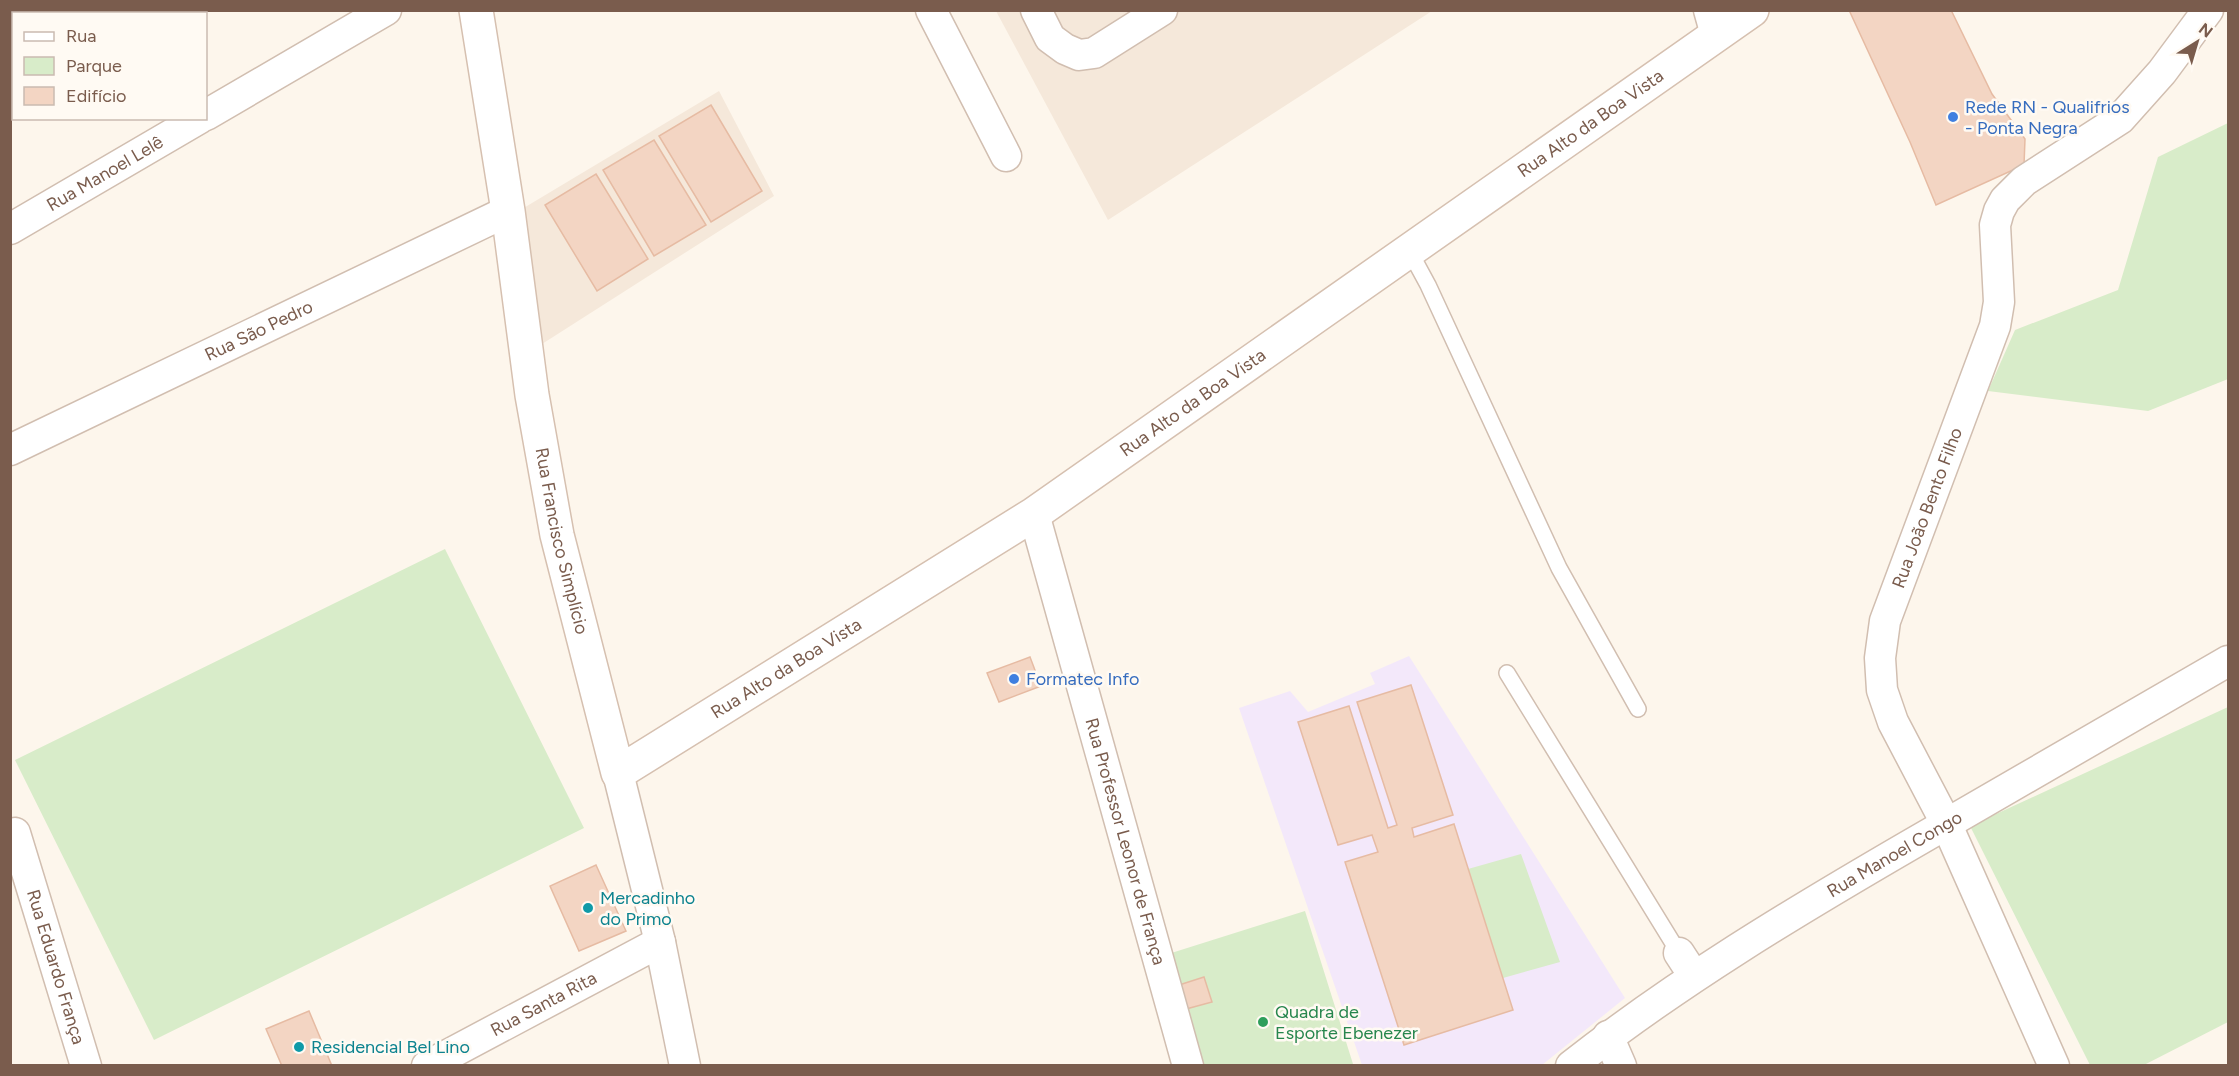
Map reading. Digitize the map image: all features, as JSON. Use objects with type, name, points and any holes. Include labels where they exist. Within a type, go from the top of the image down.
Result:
[{"type":"street","points":[[207,114],[386,10]]},
{"type":"street","name":"Rua Francisco Simplício","points":[[476,10],[508,211],[532,396],[557,535],[660,942],[685,1065]]},
{"type":"street","points":[[931,10],[1006,156]]},
{"type":"street","points":[[1036,10],[1050,38],[1065,49],[1079,55],[1094,53],[1162,10]]},
{"type":"street","name":"Rua Alto da Boa Vista","points":[[618,773],[1034,514],[1409,250],[1712,23],[1752,10]]},
{"type":"street","name":"Rua João Bento Filho","points":[[2054,1065],[1946,823],[1893,722],[1882,690],[1880,658],[1885,621],[1995,326],[1999,302],[1995,225],[1999,210],[2012,192],[2025,182],[2120,119],[2162,72],[2208,10]]},
{"type":"street","name":"Rua Manoel Lelê","points":[[10,229],[197,120]]},
{"type":"street","name":"Rua São Pedro","points":[[10,450],[508,211]]},
{"type":"street","name":"Rua Professor Leonor de França","points":[[1034,514],[1188,1065]]},
{"type":"street","name":"Rua Manoel Congo","points":[[1571,1065],[1608,1036],[1686,964],[1777,922],[2229,661]]},
{"type":"street","name":"Rua Eduardo França","points":[[15,833],[86,1065]]},
{"type":"street","name":"Rua Santa Rita","points":[[428,1065],[660,942]]},
{"type":"street","points":[[1608,1036],[1621,1065]]},
{"type":"lane","points":[[1409,250],[1428,285],[1559,568],[1638,709]]},
{"type":"lane","points":[[1507,673],[1686,964]]},
{"type":"shaded area","points":[[996,11],[1432,11],[1108,220]]},
{"type":"shaded area","points":[[719,91],[774,196],[542,344],[522,209]]},
{"type":"shaded area","points":[[1409,656],[1625,998],[1542,1065],[1362,1065],[1239,708],[1290,691],[1308,712],[1375,684],[1370,673]]},
{"type":"green space","points":[[2228,123],[2228,379],[2148,411],[1988,391],[2015,330],[2118,290],[2158,157]]},
{"type":"green space","points":[[445,549],[584,828],[154,1040],[15,760]]},
{"type":"green space","points":[[2228,707],[2228,1022],[2144,1065],[2090,1065],[1970,826]]},
{"type":"green space","points":[[1521,854],[1560,962],[1503,978],[1468,869]]},
{"type":"green space","name":"Quadra de Esporte Ebenezer","points":[[1305,911],[1353,1064],[1199,1065],[1165,955]]},
{"type":"building","name":"Rede RN - Qualifrios - Ponta Negra","points":[[1849,10],[1951,10],[1992,94],[2025,139],[2024,165],[1936,205],[1910,142]]},
{"type":"building","points":[[711,105],[762,191],[711,222],[659,136]]},
{"type":"building","points":[[654,140],[706,225],[654,256],[603,170]]},
{"type":"building","points":[[596,174],[648,259],[597,291],[545,205]]},
{"type":"building","name":"Formatec Info","points":[[1030,657],[1041,686],[999,702],[987,673]]},
{"type":"building","points":[[1411,685],[1453,815],[1412,828],[1414,837],[1454,824],[1513,1010],[1404,1045],[1345,862],[1378,852],[1372,835],[1338,845],[1298,722],[1349,706],[1388,828],[1397,825],[1357,702]]},
{"type":"building","name":"Mercadinho do Primo","points":[[596,865],[626,931],[579,951],[550,886]]},
{"type":"building","points":[[1204,977],[1212,1002],[1186,1009],[1179,985]]},
{"type":"building","name":"Residencial Bel Lino","points":[[309,1011],[332,1066],[282,1066],[266,1029]]},
{"type":"place","name":"Rede RN - Qualifrios - Ponta Negra","points":[[1953,117]]},
{"type":"place","name":"Formatec Info","points":[[1014,679]]},
{"type":"place","name":"Mercadinho do Primo","points":[[588,908]]},
{"type":"place","name":"Quadra de Esporte Ebenezer","points":[[1263,1022]]},
{"type":"place","name":"Residencial Bel Lino","points":[[299,1047]]}]
